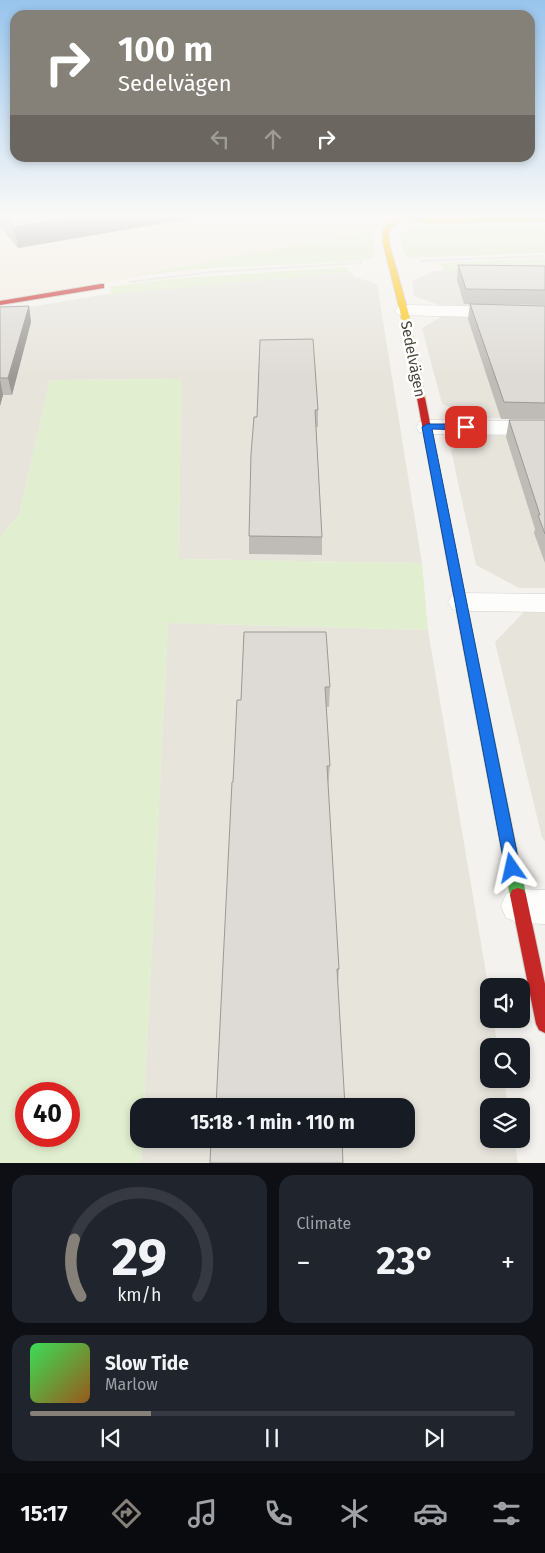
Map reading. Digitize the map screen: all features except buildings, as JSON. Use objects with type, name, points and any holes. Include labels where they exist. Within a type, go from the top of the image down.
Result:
[{"type":"street","points":[[393,269],[404,311]]},
{"type":"street","points":[[0,303],[101,286]]},
{"type":"street","name":"Sedelvägen","points":[[545,313],[404,311],[462,602],[532,907],[545,1024]]},
{"type":"street","points":[[427,427],[545,428]]},
{"type":"street","points":[[462,602],[545,603]]},
{"type":"path","points":[[101,286],[211,272],[260,269]]},
{"type":"shaded area","points":[[0,269],[174,269],[0,303]]},
{"type":"shaded area","points":[[545,269],[545,307],[442,306],[414,296],[412,281],[434,271]]},
{"type":"shaded area","points":[[351,272],[355,277],[377,284],[422,563],[179,559],[181,379],[50,380],[19,515],[0,537],[0,312],[107,294]]},
{"type":"shaded area","points":[[443,316],[545,317],[545,419],[474,418],[442,404],[422,328]]},
{"type":"shaded area","points":[[477,434],[545,436],[545,588],[519,588],[476,565],[451,450]]},
{"type":"shaded area","points":[[524,612],[545,613],[545,841],[542,838],[495,642]]},
{"type":"shaded area","points":[[168,623],[428,630],[487,978],[480,978],[480,1028],[495,1028],[497,1038],[480,1038],[480,1088],[505,1088],[507,1098],[480,1098],[480,1148],[516,1148],[518,1163],[141,1163],[142,1148],[415,1148],[415,1098],[144,1098]]},
{"type":"green space","points":[[167,269],[200,269],[126,277]]},
{"type":"green space","points":[[313,269],[348,269],[351,272],[112,294],[109,287],[171,279]]},
{"type":"green space","points":[[443,269],[502,269],[444,271]]},
{"type":"green space","points":[[181,379],[179,559],[422,563],[428,630],[168,623],[144,1098],[130,1098],[130,1148],[142,1148],[141,1163],[0,1163],[0,537],[19,515],[50,380]]},
{"type":"traffic: fast","points":[[470,651],[518,895]]},
{"type":"traffic: slow","points":[[393,269],[404,311],[421,398]]},
{"type":"traffic: jam","points":[[0,303],[101,286]]},
{"type":"traffic: jam","points":[[421,398],[470,651]]},
{"type":"traffic: jam","points":[[518,895],[545,1024]]},
{"type":"route","points":[[466,427],[427,427],[512,868]]}]
